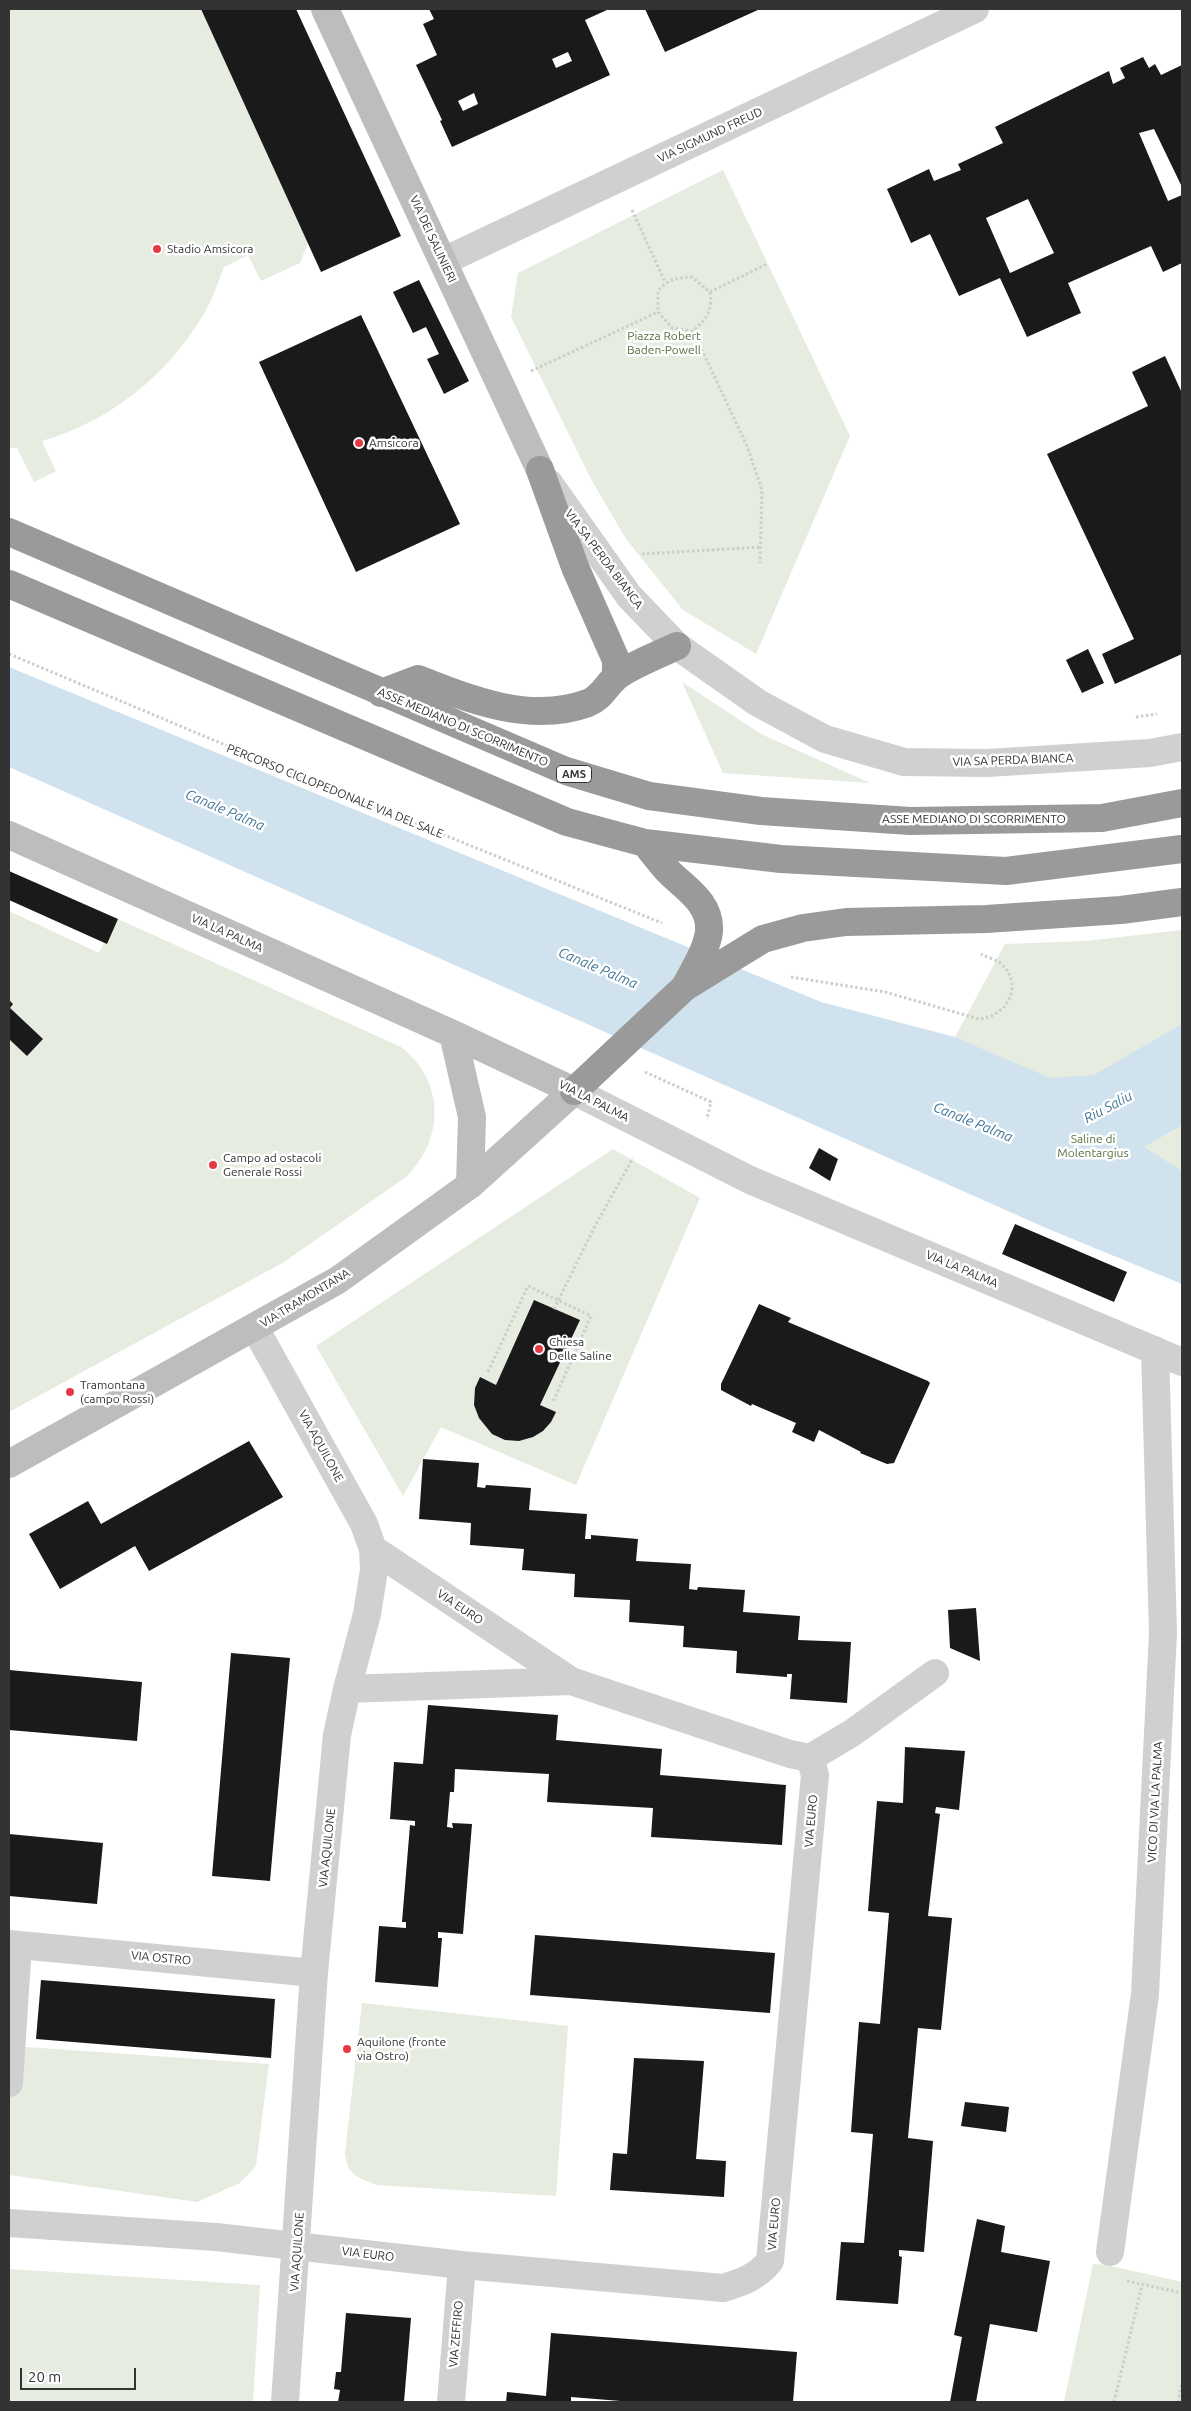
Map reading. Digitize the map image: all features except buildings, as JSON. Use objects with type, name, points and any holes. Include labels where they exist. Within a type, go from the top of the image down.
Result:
[{"type":"highway","points":[[540,470],[575,567],[616,660],[616,677]]},
{"type":"highway","name":"ASSE MEDIANO DI SCORRIMENTO","points":[[9,532],[566,771],[649,796],[761,811],[910,821],[1102,818],[1182,804]]},
{"type":"highway","points":[[9,584],[567,822],[645,843],[781,859],[1006,871],[1182,849]]},
{"type":"highway","points":[[381,693],[418,680],[475,701],[532,711],[588,703],[603,695],[616,677],[676,646]]},
{"type":"highway","points":[[645,843],[668,870],[695,895],[703,906],[709,931],[685,988]]},
{"type":"highway","points":[[574,1091],[685,988],[733,956],[763,939],[803,928],[846,922],[986,919],[1121,910],[1182,902]]},
{"type":"street","name":"VIA DEI SALINIERI","points":[[325,9],[540,470]]},
{"type":"street","name":"VIA SIGMUND FREUD","points":[[444,261],[975,9]]},
{"type":"street","name":"VIA SA PERDA BIANCA","points":[[540,470],[629,596],[676,646],[758,703],[825,738],[904,762],[987,763],[1150,753],[1182,747]]},
{"type":"street","name":"VIA LA PALMA","points":[[9,835],[453,1034],[574,1091],[750,1180],[1182,1362]]},
{"type":"street","points":[[453,1034],[472,1117],[470,1184]]},
{"type":"street","name":"VIA TRAMONTANA","points":[[9,1464],[338,1280],[470,1184],[574,1091]]},
{"type":"street","name":"VIA AQUILONE","points":[[255,1328],[364,1524],[374,1549],[374,1570],[367,1614],[337,1735],[314,1972],[285,2402]]},
{"type":"street","name":"VICO DI VIA LA PALMA","points":[[1110,2252],[1145,1994],[1162,1653],[1155,1350]]},
{"type":"street","name":"VIA EURO","points":[[9,2222],[216,2237],[297,2245],[462,2266],[723,2288],[743,2282],[761,2273],[770,2261],[815,1775],[810,1758],[790,1754],[571,1681],[374,1549]]},
{"type":"street","points":[[810,1758],[852,1733],[935,1673]]},
{"type":"street","name":"VIA EURO","points":[[347,1689],[571,1681]]},
{"type":"street","points":[[9,2083],[13,1944]]},
{"type":"street","name":"VIA OSTRO","points":[[13,1944],[314,1972]]},
{"type":"street","name":"VIA ZEFFIRO","points":[[451,2402],[462,2266]]},
{"type":"path","points":[[617,178],[665,282]]},
{"type":"path","points":[[710,292],[767,264]]},
{"type":"path","points":[[692,277],[710,292],[712,303],[706,320],[693,331],[672,328],[658,312],[658,291],[665,282],[673,278],[692,277]]},
{"type":"path","points":[[524,375],[658,312]]},
{"type":"path","points":[[693,331],[747,446],[762,490],[760,563]]},
{"type":"path","points":[[529,372],[533,381]]},
{"type":"path","points":[[639,554],[761,547]]},
{"type":"path","name":"PERCORSO CICLOPEDONALE VIA DEL SALE","points":[[9,654],[318,784],[662,923]]},
{"type":"path","points":[[1134,718],[1163,714]]},
{"type":"path","points":[[791,978],[885,992],[980,1019],[990,1018],[1000,1013],[1007,1005],[1012,995],[1011,982],[1007,971],[998,962],[978,953]]},
{"type":"path","points":[[638,1069],[711,1102],[707,1118],[723,1126],[709,1158]]},
{"type":"path","points":[[554,1309],[594,1228],[650,1130]]},
{"type":"path","points":[[488,1372],[528,1286],[590,1316],[553,1402]]},
{"type":"path","points":[[1110,2252],[1106,2275],[1182,2293]]},
{"type":"path","points":[[1114,2402],[1142,2285]]},
{"type":"path","points":[[1178,2402],[1182,2382]]},
{"type":"green space","name":"Stadio Amsicora","points":[[9,9],[296,9],[387,204],[308,243],[300,263],[261,281],[248,255],[224,267],[205,312],[174,356],[136,393],[114,408],[67,432],[42,441],[56,471],[34,482],[17,448],[9,448]]},
{"type":"green space","name":"Piazza Robert Baden-Powell","points":[[723,170],[850,436],[756,654],[683,610],[626,539],[591,479],[511,317],[518,273]]},
{"type":"green space","points":[[682,682],[761,734],[870,783],[723,773]]},
{"type":"green space","name":"Campo ad ostacoli Generale Rossi","points":[[9,911],[99,953],[104,943],[107,944],[118,919],[401,1047],[426,1076],[435,1110],[433,1128],[428,1145],[419,1162],[406,1177],[284,1262],[9,1412]]},
{"type":"green space","name":"Saline di Molentargius","points":[[1182,930],[1182,1280],[1037,1073],[955,1037],[1005,944],[1086,941]]},
{"type":"green space","points":[[613,1149],[700,1198],[576,1485],[441,1427],[403,1496],[316,1346]]},
{"type":"green space","points":[[9,1968],[12,2046],[269,2064],[256,2166],[240,2183],[197,2202],[9,2175]]},
{"type":"green space","points":[[362,2003],[568,2026],[556,2196],[376,2185],[354,2174],[348,2166],[345,2153]]},
{"type":"green space","points":[[1093,2264],[1107,2265],[1182,2282],[1182,2402],[1064,2402]]},
{"type":"green space","points":[[9,2269],[260,2285],[253,2402],[9,2402]]},
{"type":"water","points":[[9,667],[821,1002],[955,1037],[1050,1078],[1094,1075],[1182,1024],[1182,1125],[1144,1147],[1182,1171],[1182,1284],[1046,1228],[9,767]]},
{"type":"place","name":"Stadio Amsicora","points":[[157,249]]},
{"type":"place","name":"Amsicora","points":[[359,443]]},
{"type":"place","name":"Campo ad ostacoli Generale Rossi","points":[[213,1165]]},
{"type":"place","name":"Chiesa Delle Saline","points":[[539,1349]]},
{"type":"place","name":"Tramontana (campo Rossi)","points":[[70,1392]]},
{"type":"place","name":"Aquilone (fronte via Ostro)","points":[[347,2049]]},
{"type":"water label","name":"Canale Palma","points":[[225,810]]},
{"type":"water label","name":"Canale Palma","points":[[598,968]]},
{"type":"water label","name":"Riu Saliu","points":[[1108,1107]]},
{"type":"water label","name":"Canale Palma","points":[[973,1122]]}]
